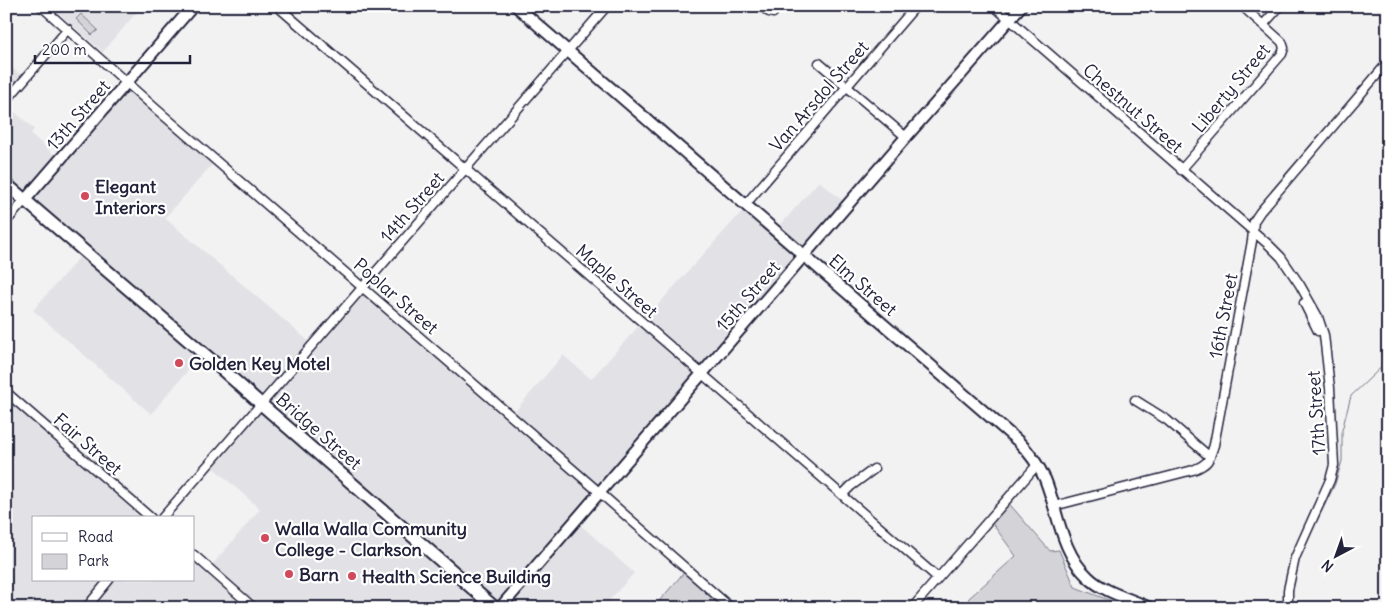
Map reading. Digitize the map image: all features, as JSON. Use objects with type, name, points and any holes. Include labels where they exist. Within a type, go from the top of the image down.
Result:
[{"type":"highway","name":"Bridge Street","points":[[6,184],[495,608]]},
{"type":"main road","name":"13th Street","points":[[25,200],[193,6]]},
{"type":"main road","name":"Elm Street","points":[[516,6],[1018,441],[1030,454],[1044,477],[1072,558],[1089,578],[1101,587],[1150,608]]},
{"type":"main road","name":"15th Street","points":[[500,608],[1021,6]]},
{"type":"street","name":"Poplar Street","points":[[41,6],[731,608]]},
{"type":"street","name":"Maple Street","points":[[277,6],[938,578]]},
{"type":"street","name":"14th Street","points":[[164,516],[606,6]]},
{"type":"street","points":[[762,6],[773,13]]},
{"type":"street","name":"Van Arsdol Street","points":[[745,205],[916,6]]},
{"type":"street","name":"Chestnut Street","points":[[994,6],[1253,231]]},
{"type":"street","name":"Liberty Street","points":[[1181,170],[1282,54],[1284,48],[1282,42],[1242,6]]},
{"type":"street","points":[[1263,25],[1280,6]]},
{"type":"street","points":[[6,101],[68,29]]},
{"type":"street","name":"16th Street","points":[[1210,458],[1254,221],[1388,62]]},
{"type":"street","points":[[819,63],[906,137]]},
{"type":"street","name":"13th Street","points":[[6,222],[25,200]]},
{"type":"street","name":"17th Street","points":[[1253,231],[1281,257],[1318,317],[1324,335],[1330,388],[1334,465],[1330,480],[1295,558],[1288,590],[1288,608]]},
{"type":"street","points":[[1281,257],[1319,334]]},
{"type":"street","name":"Fair Street","points":[[6,392],[149,516]]},
{"type":"street","points":[[1054,506],[1204,466],[1210,458],[1167,420],[1135,400]]},
{"type":"street","points":[[912,608],[1037,465]]},
{"type":"street","points":[[842,495],[874,469]]},
{"type":"street","points":[[195,556],[254,608]]},
{"type":"street","points":[[86,608],[107,582]]},
{"type":"shaded area","points":[[50,6],[142,6],[103,52]]},
{"type":"shaded area","points":[[6,62],[25,79],[6,101]]},
{"type":"shaded area","points":[[127,83],[216,160],[165,218],[312,344],[363,287],[511,416],[563,355],[591,379],[747,206],[775,231],[819,181],[848,205],[575,520],[634,573],[609,601],[615,608],[503,608],[383,502],[375,511],[480,605],[481,608],[261,608],[212,565],[260,509],[209,464],[261,404],[203,353],[151,414],[33,310],[84,252],[25,201],[6,222],[6,104],[34,129],[31,134],[60,160]]},
{"type":"shaded area","points":[[6,392],[149,516],[32,516],[32,582],[195,582],[195,557],[252,608],[6,608]]},
{"type":"green space","points":[[81,14],[98,30],[92,35],[76,19]]},
{"type":"green space","points":[[1006,500],[1050,551],[1059,550],[1075,587],[1129,608],[976,608],[968,599],[1016,556],[989,519]]},
{"type":"green space","points":[[687,569],[731,608],[653,608]]},
{"type":"waterway","points":[[1319,517],[1335,484],[1342,461],[1342,430],[1351,396],[1388,361]]},
{"type":"place","name":"Elegant Interiors","points":[[85,196]]},
{"type":"place","name":"Golden Key Motel","points":[[179,363]]},
{"type":"place","name":"Walla Walla Community College - Clarkson","points":[[265,538]]},
{"type":"place","name":"Barn","points":[[289,574]]},
{"type":"place","name":"Health Science Building","points":[[352,576]]}]
